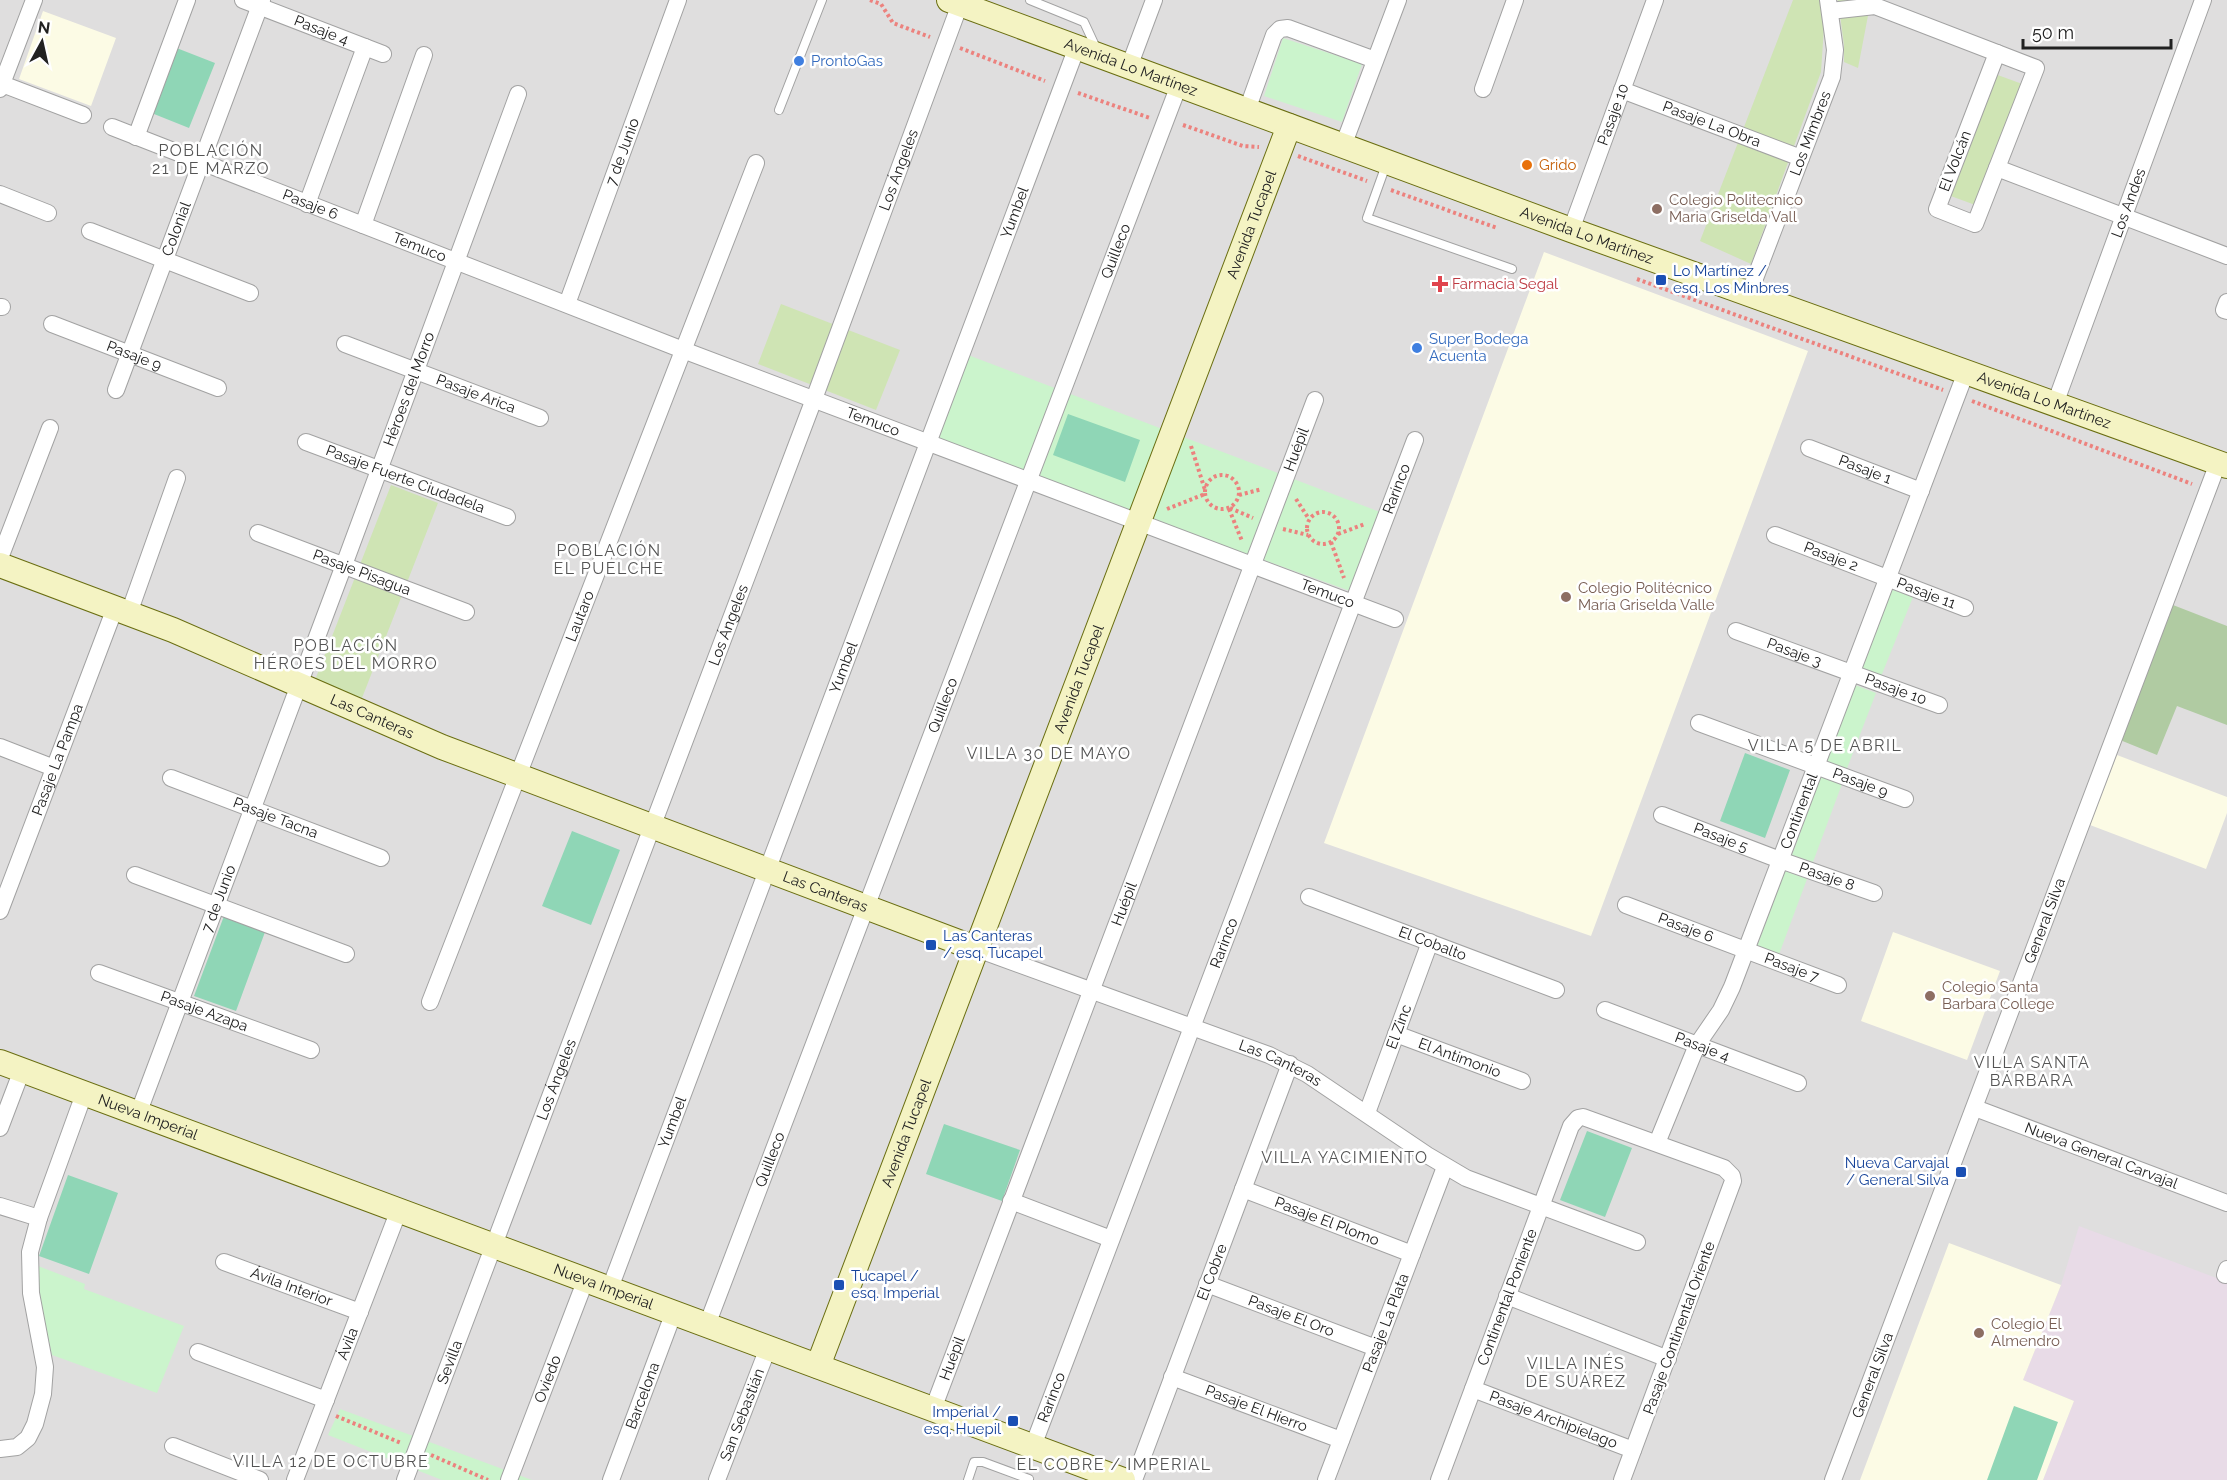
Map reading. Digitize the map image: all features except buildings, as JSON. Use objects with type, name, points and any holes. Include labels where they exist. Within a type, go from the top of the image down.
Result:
[{"type":"street","points":[[34,0],[7,50],[1,86],[83,115]]},
{"type":"street","points":[[136,137],[187,0]]},
{"type":"street","points":[[243,0],[261,3]]},
{"type":"street","name":"7 de Junio","points":[[567,304],[678,0]]},
{"type":"street","points":[[1129,67],[1154,0]]},
{"type":"street","points":[[1343,146],[1398,0]]},
{"type":"street","points":[[1483,89],[1515,0]]},
{"type":"street","name":"Pasaje 10","points":[[1570,230],[1656,0]]},
{"type":"street","name":"Los Andes","points":[[2055,404],[2203,0]]},
{"type":"street","name":"Los Ángeles","points":[[494,1245],[814,399],[946,43],[959,1]]},
{"type":"street","name":"Avenida Lo Martínez","points":[[959,1],[1129,67],[1570,230],[2222,464]]},
{"type":"street","name":"Pasaje 4","points":[[261,3],[383,54]]},
{"type":"street","name":"Colonial","points":[[116,390],[261,3]]},
{"type":"street","name":"El Volcán","points":[[1829,6],[1876,3],[2036,68],[1975,224],[1937,209],[1997,53]]},
{"type":"street","name":"Los Mimbres","points":[[1749,294],[1832,77],[1835,50],[1829,6]]},
{"type":"street","points":[[1247,110],[1274,35],[1281,29],[1288,28],[1376,60]]},
{"type":"street","points":[[307,204],[365,47]]},
{"type":"street","name":"Yumbel","points":[[610,1288],[1077,47]]},
{"type":"street","points":[[358,223],[424,55]]},
{"type":"street","name":"Quilleco","points":[[707,1325],[1027,479],[1179,85]]},
{"type":"street","name":"Pasaje La Obra","points":[[1622,90],[1801,158]]},
{"type":"street","name":"Héroes del Morro","points":[[300,685],[519,94]]},
{"type":"street","name":"Avenida Tucapel","points":[[818,1366],[1289,126]]},
{"type":"street","points":[[112,128],[201,162]]},
{"type":"street","name":"Pasaje 6","points":[[201,162],[358,223]]},
{"type":"street","name":"Lautaro","points":[[430,1002],[756,163]]},
{"type":"street","points":[[1997,168],[2227,256]]},
{"type":"street","points":[[0,194],[48,213]]},
{"type":"street","name":"Temuco","points":[[358,223],[683,350],[1395,619]]},
{"type":"street","points":[[90,231],[250,292]]},
{"type":"street","points":[[2227,302],[2224,310],[2227,311]]},
{"type":"street","name":"Pasaje 9","points":[[52,324],[218,388]]},
{"type":"street","name":"Pasaje Arica","points":[[345,344],[540,418]]},
{"type":"street","name":"Continental","points":[[1657,1143],[1697,1045],[1727,999],[1966,372]]},
{"type":"street","name":"Huépil","points":[[933,1409],[1315,400]]},
{"type":"street","points":[[0,558],[50,428]]},
{"type":"street","name":"Rarinco","points":[[1033,1446],[1415,440]]},
{"type":"street","name":"Pasaje Fuerte Ciudadela","points":[[306,442],[507,518]]},
{"type":"street","name":"Pasaje 1","points":[[1809,448],[1921,491]]},
{"type":"street","name":"General Silva","points":[[1833,1480],[2208,490],[2222,464]]},
{"type":"street","name":"Pasaje La Pampa","points":[[1,906],[54,768],[177,478]]},
{"type":"street","name":"Pasaje Pisagua","points":[[258,533],[466,612]]},
{"type":"street","name":"Pasaje 2","points":[[1775,535],[1887,579]]},
{"type":"street","name":"Las Canteras","points":[[0,565],[214,647],[415,736],[518,776],[976,949],[1092,989],[1290,1064],[1367,1113],[1445,1167],[1466,1178],[1637,1242]]},
{"type":"street","name":"Pasaje 11","points":[[1887,579],[1965,608]]},
{"type":"street","name":"Pasaje 3","points":[[1736,631],[1851,674]]},
{"type":"street","name":"Pasaje 10","points":[[1851,674],[1939,705]]},
{"type":"street","name":"7 de Junio","points":[[138,1114],[300,685]]},
{"type":"street","points":[[1699,723],[1815,767]]},
{"type":"street","points":[[0,747],[54,768]]},
{"type":"street","name":"Pasaje 9","points":[[1815,767],[1905,799]]},
{"type":"street","name":"Pasaje Tacna","points":[[171,778],[381,858]]},
{"type":"street","name":"Pasaje 5","points":[[1662,814],[1780,860]]},
{"type":"street","name":"Pasaje 8","points":[[1780,860],[1874,893]]},
{"type":"street","points":[[135,875],[346,954]]},
{"type":"street","name":"El Cobalto","points":[[1309,897],[1556,990]]},
{"type":"street","name":"Pasaje 6","points":[[1626,905],[1745,951]]},
{"type":"street","name":"El Zinc","points":[[1367,1113],[1430,942]]},
{"type":"street","name":"Pasaje 7","points":[[1745,951],[1838,985]]},
{"type":"street","name":"Pasaje Azapa","points":[[99,973],[310,1050]]},
{"type":"street","name":"Pasaje 4","points":[[1605,1010],[1798,1083]]},
{"type":"street","name":"El Antimonio","points":[[1396,1034],[1522,1082]]},
{"type":"street","name":"El Cobre","points":[[1134,1480],[1290,1064]]},
{"type":"street","name":"Nueva Imperial","points":[[0,1128],[11,1066],[1123,1480]]},
{"type":"street","name":"Nueva Imperial","points":[[0,1449],[17,1447],[28,1438],[44,1394],[45,1367],[31,1293],[30,1252],[39,1218],[84,1094]]},
{"type":"street","name":"Nueva General Carvajal","points":[[1975,1108],[2227,1203]]},
{"type":"street","name":"Continental Poniente","points":[[1440,1480],[1571,1126],[1578,1118],[1588,1117],[1657,1143]]},
{"type":"street","name":"Pasaje Continental Oriente","points":[[1622,1480],[1732,1187],[1732,1176],[1724,1168],[1657,1143]]},
{"type":"street","name":"Pasaje La Plata","points":[[1326,1480],[1445,1167]]},
{"type":"street","name":"Pasaje El Plomo","points":[[1243,1189],[1412,1254]]},
{"type":"street","points":[[1011,1201],[1112,1239]]},
{"type":"street","points":[[0,1206],[39,1218]]},
{"type":"street","name":"Ávila","points":[[295,1480],[399,1210]]},
{"type":"street","name":"Sevilla","points":[[405,1480],[494,1245]]},
{"type":"street","name":"Ávila Interior","points":[[224,1262],[360,1312]]},
{"type":"street","name":"Oviedo","points":[[509,1480],[586,1279]]},
{"type":"street","name":"Pasaje El Oro","points":[[1207,1284],[1376,1348]]},
{"type":"street","points":[[1507,1296],[1668,1359]]},
{"type":"street","name":"Barcelona","points":[[611,1480],[674,1312]]},
{"type":"street","name":"San Sebastián","points":[[717,1480],[768,1348]]},
{"type":"street","points":[[198,1352],[326,1400]]},
{"type":"street","name":"Pasaje El Hierro","points":[[1172,1377],[1341,1440]]},
{"type":"street","name":"Pasaje Archipíelago","points":[[1473,1389],[1634,1450]]},
{"type":"street","points":[[174,1446],[260,1480]]},
{"type":"lane","points":[[779,111],[822,0]]},
{"type":"lane","points":[[1030,0],[1084,22],[1100,56]]},
{"type":"lane","points":[[1386,162],[1367,218],[1512,269]]},
{"type":"lane","points":[[968,1480],[974,1462],[983,1462],[1029,1479]]},
{"type":"path","points":[[870,0],[880,4],[893,23],[1062,87],[1152,119],[1166,119],[1243,146],[1279,150],[1500,229]]},
{"type":"path","points":[[1633,278],[1957,395],[2208,490]]},
{"type":"path","points":[[1139,521],[1205,492],[1210,480],[1214,477],[1225,475],[1235,480],[1238,484],[1237,501],[1229,508],[1214,507],[1205,492],[1190,444],[1174,428]]},
{"type":"path","points":[[1229,508],[1252,564]]},
{"type":"path","points":[[1324,512],[1336,520],[1339,529],[1331,542],[1321,544],[1311,540],[1307,524],[1313,515],[1324,512]]},
{"type":"path","points":[[1331,542],[1353,603]]},
{"type":"shaded area","points":[[0,0],[2227,0],[2227,1480],[0,1480]]},
{"type":"shaded area","points":[[43,11],[116,38],[91,106],[19,79]]},
{"type":"shaded area","name":"Colegio Politécnico María Griselda Valle","points":[[1544,252],[1808,351],[1591,936],[1324,843]]},
{"type":"shaded area","points":[[2117,755],[2227,797],[2227,813],[2206,869],[2090,825]]},
{"type":"shaded area","name":"Colegio Santa Barbara College","points":[[1893,932],[2000,971],[1967,1060],[1861,1021]]},
{"type":"shaded area","points":[[2079,1226],[2227,1282],[2227,1480],[2043,1480],[2074,1401],[2023,1380],[2061,1285]]},
{"type":"shaded area","name":"Colegio El Almendro","points":[[1949,1243],[2061,1285],[2023,1380],[2074,1401],[2043,1480],[1860,1480]]},
{"type":"green space","points":[[1793,0],[1823,0],[1825,12],[1821,72],[1751,264],[1700,241]]},
{"type":"green space","points":[[1838,0],[1871,0],[1858,68],[1844,62]]},
{"type":"green space","points":[[1283,38],[1362,64],[1342,122],[1264,96]]},
{"type":"green space","points":[[174,47],[215,63],[189,128],[149,112]]},
{"type":"green space","points":[[1995,74],[2025,85],[1978,206],[1948,195]]},
{"type":"green space","points":[[781,304],[900,350],[876,410],[758,364]]},
{"type":"green space","points":[[968,355],[1380,512],[1350,591],[935,442]]},
{"type":"green space","points":[[1068,414],[1140,440],[1125,482],[1053,455]]},
{"type":"green space","points":[[391,485],[438,503],[362,698],[315,680]]},
{"type":"green space","points":[[1890,589],[1913,597],[1880,679],[1859,671]]},
{"type":"green space","points":[[2173,605],[2227,626],[2227,725],[2177,706],[2157,755],[2120,740]]},
{"type":"green space","points":[[1855,685],[1876,693],[1846,771],[1825,764]]},
{"type":"green space","points":[[1745,753],[1790,770],[1765,838],[1720,821]]},
{"type":"green space","points":[[1821,776],[1842,784],[1813,862],[1792,855]]},
{"type":"green space","points":[[572,831],[620,850],[591,925],[542,906]]},
{"type":"green space","points":[[1785,871],[1807,879],[1778,957],[1756,949]]},
{"type":"green space","points":[[224,916],[265,932],[236,1011],[194,996]]},
{"type":"green space","points":[[944,1124],[1020,1150],[1002,1201],[926,1174]]},
{"type":"green space","points":[[1587,1131],[1632,1148],[1605,1217],[1560,1200]]},
{"type":"green space","points":[[68,1175],[118,1193],[89,1274],[39,1256]]},
{"type":"green space","points":[[38,1266],[85,1284],[84,1289],[184,1326],[157,1393],[52,1355],[38,1292]]},
{"type":"green space","points":[[2014,1406],[2058,1422],[2037,1480],[1987,1480]]},
{"type":"green space","points":[[340,1409],[532,1480],[442,1480],[328,1435]]},
{"type":"place","name":"ProntoGas","points":[[799,61]]},
{"type":"place","name":"Grido","points":[[1527,165]]},
{"type":"place","name":"Colegio Politecnico Maria Griselda Vall","points":[[1657,209]]},
{"type":"place","name":"Lo Martínez / esq. Los Minbres","points":[[1661,280]]},
{"type":"place","name":"Farmacia Segal","points":[[1440,284]]},
{"type":"place","name":"Super Bodega Acuenta","points":[[1417,348]]},
{"type":"place","name":"Colegio Politécnico María Griselda Valle","points":[[1566,597]]},
{"type":"place","name":"Las Canteras / esq. Tucapel","points":[[931,945]]},
{"type":"place","name":"Colegio Santa Barbara College","points":[[1930,996]]},
{"type":"place","name":"Nueva Carvajal / General Silva","points":[[1961,1172]]},
{"type":"place","name":"Tucapel / esq. Imperial","points":[[839,1285]]},
{"type":"place","name":"Colegio El Almendro","points":[[1979,1333]]},
{"type":"place","name":"Imperial / esq. Huepil","points":[[1013,1421]]},
{"type":"district","name":"POBLACIÓN 21 DE MARZO","points":[[211,159]]},
{"type":"district","name":"POBLACIÓN EL PUELCHE","points":[[609,559]]},
{"type":"district","name":"POBLACIÓN HÉROES DEL MORRO","points":[[346,654]]},
{"type":"district","name":"VILLA 5 DE ABRIL","points":[[1825,745]]},
{"type":"district","name":"VILLA 30 DE MAYO","points":[[1049,753]]},
{"type":"district","name":"VILLA SANTA BÁRBARA","points":[[2032,1071]]},
{"type":"district","name":"VILLA YACIMIENTO","points":[[1345,1157]]},
{"type":"district","name":"VILLA INÉS DE SUÁREZ","points":[[1576,1372]]},
{"type":"district","name":"VILLA 12 DE OCTUBRE","points":[[331,1461]]},
{"type":"district","name":"EL COBRE / IMPERIAL","points":[[1114,1464]]}]
